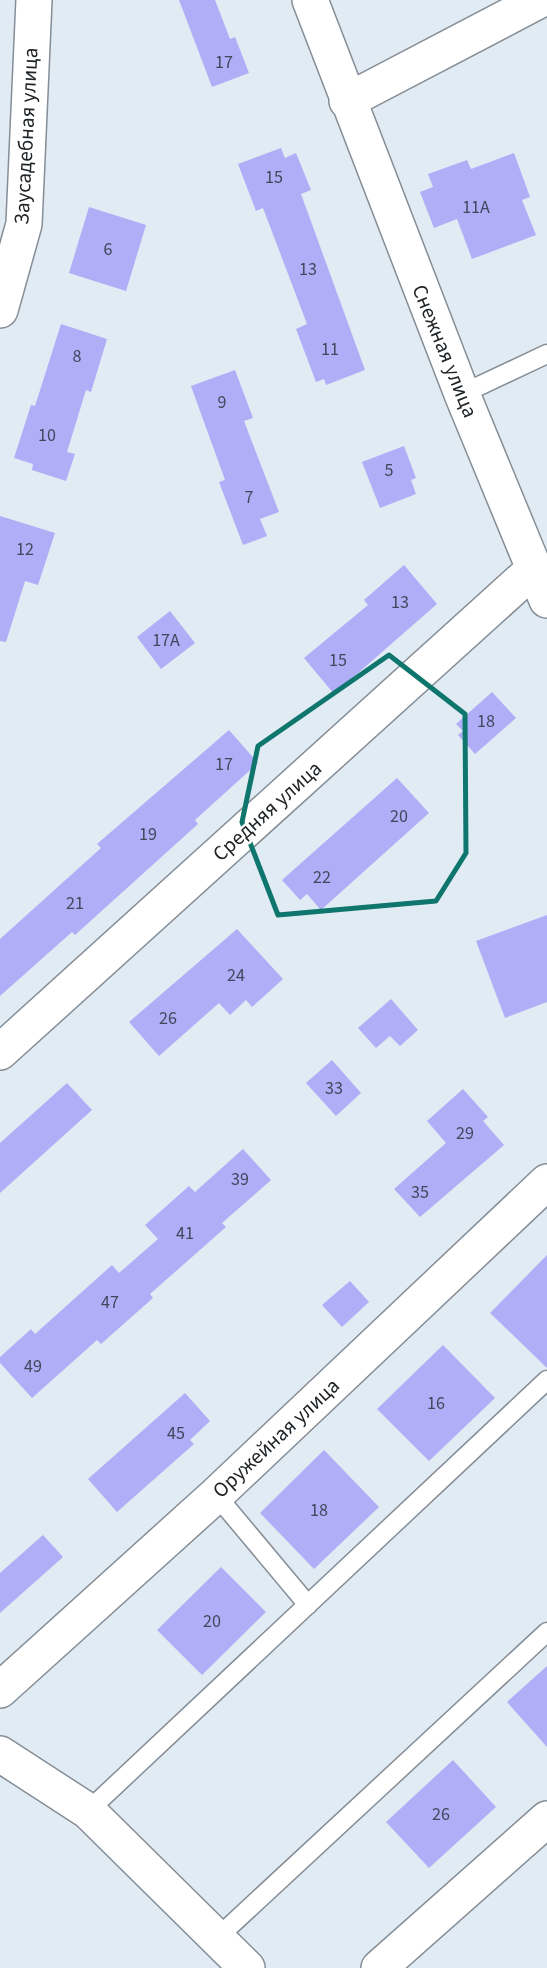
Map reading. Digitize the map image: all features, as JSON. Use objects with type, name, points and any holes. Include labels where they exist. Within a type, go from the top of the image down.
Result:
[{"type":"street","name":"Заусадебная улица","points":[[0,310],[24,225],[34,0]]},
{"type":"street","name":"Снежная улица","points":[[310,0],[346,101],[541,585]]},
{"type":"street","points":[[346,101],[540,0]]},
{"type":"street","name":"Средняя улица","points":[[0,1052],[541,585]]},
{"type":"street","name":"Оружейная улица","points":[[0,1690],[216,1495],[547,1182]]},
{"type":"street","points":[[0,1754],[88,1811],[247,1968]]},
{"type":"street","points":[[379,1968],[547,1819]]},
{"type":"lane","points":[[462,394],[547,354]]},
{"type":"lane","points":[[88,1811],[547,1380]]},
{"type":"lane","points":[[216,1495],[308,1605]]},
{"type":"lane","points":[[217,1938],[547,1632]]},
{"type":"highlighted area","points":[[389,655],[465,714],[466,853],[436,901],[278,915],[242,822],[258,746]]},
{"type":"building","points":[[179,0],[215,0],[230,39],[235,37],[249,73],[212,87]]},
{"type":"building","points":[[281,148],[285,158],[296,153],[311,190],[301,194],[365,370],[326,385],[324,379],[316,382],[296,329],[307,324],[263,208],[256,211],[238,164]]},
{"type":"building","points":[[514,153],[530,197],[522,200],[536,235],[472,259],[457,219],[434,228],[420,192],[433,187],[428,174],[467,160],[471,169]]},
{"type":"building","points":[[89,207],[146,225],[126,291],[69,273]]},
{"type":"building","points":[[61,324],[107,339],[91,392],[86,390],[67,452],[75,454],[66,481],[32,470],[33,464],[14,458],[31,405],[35,406]]},
{"type":"building","points":[[235,370],[253,418],[244,421],[279,512],[260,519],[267,536],[243,545],[219,482],[225,480],[191,386]]},
{"type":"building","points":[[404,446],[416,478],[411,480],[416,494],[380,508],[362,462]]},
{"type":"building","points":[[0,516],[55,533],[38,585],[25,581],[6,642],[0,641]]},
{"type":"building","points":[[404,565],[437,604],[334,694],[304,658],[368,605],[364,600]]},
{"type":"building","points":[[170,611],[195,643],[161,669],[137,637]]},
{"type":"building","points":[[492,692],[516,718],[475,754],[458,735],[463,731],[456,724]]},
{"type":"building","points":[[229,730],[258,763],[195,820],[198,824],[75,935],[72,932],[0,996],[0,939],[101,848],[97,844]]},
{"type":"building","points":[[397,778],[429,813],[321,910],[307,894],[300,900],[282,880]]},
{"type":"building","points":[[547,915],[547,1002],[505,1018],[476,941]]},
{"type":"building","points":[[237,929],[283,979],[252,1007],[246,1000],[230,1015],[219,1003],[159,1056],[129,1022]]},
{"type":"building","points":[[391,999],[418,1030],[400,1046],[390,1036],[376,1048],[358,1028]]},
{"type":"building","points":[[332,1060],[361,1093],[336,1116],[306,1083]]},
{"type":"building","points":[[67,1083],[92,1110],[0,1193],[0,1143]]},
{"type":"building","points":[[463,1089],[488,1117],[483,1121],[504,1145],[420,1217],[394,1189],[446,1143],[427,1121]]},
{"type":"building","points":[[243,1149],[271,1180],[222,1223],[226,1227],[150,1294],[153,1298],[101,1344],[97,1340],[32,1398],[0,1363],[0,1357],[31,1329],[35,1334],[112,1265],[119,1273],[158,1239],[145,1225],[189,1186],[195,1192]]},
{"type":"building","points":[[547,1255],[547,1368],[490,1313]]},
{"type":"building","points":[[350,1281],[369,1302],[342,1327],[322,1305]]},
{"type":"building","points":[[443,1345],[495,1398],[429,1461],[377,1409]]},
{"type":"building","points":[[185,1393],[210,1421],[190,1440],[194,1444],[117,1512],[88,1479]]},
{"type":"building","points":[[324,1450],[379,1507],[314,1569],[260,1513]]},
{"type":"building","points":[[43,1535],[63,1557],[0,1613],[0,1573]]},
{"type":"building","points":[[221,1567],[266,1612],[202,1675],[157,1630]]},
{"type":"building","points":[[547,1666],[547,1747],[507,1702]]},
{"type":"building","points":[[453,1760],[496,1807],[429,1868],[386,1822]]}]
